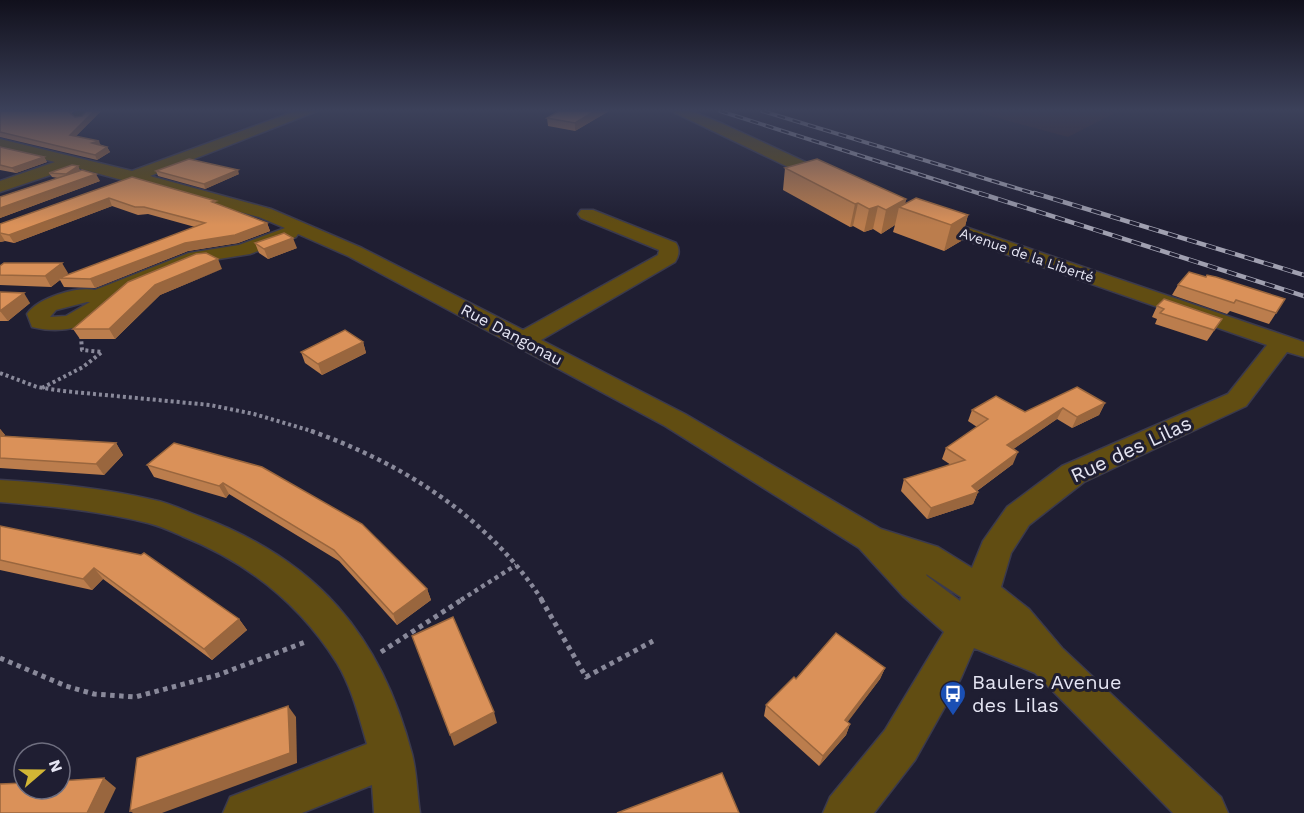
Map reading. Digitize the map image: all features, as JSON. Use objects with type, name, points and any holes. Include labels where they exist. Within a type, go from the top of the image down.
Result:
[{"type":"street","name":"Rue Dangonau","points":[[19,149],[134,176],[265,213],[303,228],[355,252],[675,420],[869,538],[915,586],[974,610],[1048,660],[1205,813]]},
{"type":"street","points":[[100,190],[207,149]]},
{"type":"street","points":[[765,149],[850,189]]},
{"type":"street","points":[[0,187],[71,162]]},
{"type":"street","points":[[523,340],[668,258],[669,247],[586,214]]},
{"type":"street","name":"Avenue de la Liberté","points":[[916,217],[1293,346]]},
{"type":"street","points":[[97,297],[102,303],[90,314],[56,323],[39,322],[38,314],[42,309],[58,301],[80,296],[97,297],[196,257],[243,250],[303,228]]},
{"type":"street","points":[[29,295],[49,295],[58,301]]},
{"type":"street","name":"Rue des Lilas","points":[[846,813],[900,745],[947,665],[974,610],[995,550],[1018,516],[1073,474],[1237,400],[1293,346]]},
{"type":"street","points":[[0,491],[106,501],[155,512],[222,538],[264,562],[308,596],[360,666],[376,704],[391,756],[396,813]]},
{"type":"street","points":[[246,813],[391,756]]},
{"type":"path","points":[[42,388],[83,367],[102,351],[82,350],[80,318]]},
{"type":"path","points":[[0,373],[42,388],[209,405],[342,440],[433,488],[483,531],[516,565],[586,677],[653,641]]},
{"type":"path","points":[[360,666],[516,565]]},
{"type":"path","points":[[0,658],[66,686],[94,694],[135,697],[218,675],[270,657],[334,630]]},
{"type":"building","points":[[0,149],[44,157],[12,168],[0,165]]},
{"type":"building","points":[[70,149],[104,149],[95,155]]},
{"type":"building","points":[[189,159],[238,170],[204,184],[156,171]]},
{"type":"building","points":[[817,159],[906,199],[886,210],[878,206],[869,209],[785,168]]},
{"type":"building","points":[[72,165],[78,166],[66,174],[49,173]]},
{"type":"building","points":[[82,170],[96,174],[0,208],[0,197]]},
{"type":"building","points":[[132,177],[216,201],[212,202],[267,223],[235,235],[185,243],[90,279],[59,278],[205,223],[144,207],[135,207],[109,198],[9,235],[0,233],[0,224]]},
{"type":"building","points":[[916,198],[968,215],[951,225],[899,207]]},
{"type":"building","points":[[284,233],[293,238],[264,249],[255,243]]},
{"type":"building","points":[[206,253],[218,259],[155,285],[109,329],[73,329],[128,282],[196,254]]},
{"type":"building","points":[[4,263],[62,263],[45,276],[0,275],[0,266]]},
{"type":"building","points":[[1189,272],[1206,277],[1207,275],[1216,277],[1285,299],[1276,313],[1236,300],[1234,303],[1178,285]]},
{"type":"building","points":[[0,292],[24,293],[0,311]]},
{"type":"building","points":[[1164,299],[1222,319],[1214,330],[1160,313],[1164,309],[1157,306]]},
{"type":"building","points":[[345,330],[363,342],[318,364],[301,352]]},
{"type":"building","points":[[1077,387],[1105,403],[1077,417],[1063,408],[1007,445],[1018,452],[972,486],[978,492],[931,508],[904,479],[965,460],[946,448],[988,419],[972,410],[996,396],[1025,412]]},
{"type":"building","points":[[0,436],[116,443],[96,464],[0,458]]},
{"type":"building","points":[[174,443],[262,467],[362,524],[427,589],[393,614],[334,550],[223,483],[219,486],[147,465]]},
{"type":"building","points":[[0,526],[141,555],[144,553],[239,619],[204,649],[94,568],[83,579],[0,560]]},
{"type":"building","points":[[453,617],[494,712],[450,735],[412,636]]},
{"type":"building","points":[[836,633],[885,668],[845,720],[850,724],[823,756],[766,705],[794,677],[796,679]]},
{"type":"building","points":[[288,706],[290,753],[130,811],[137,758]]},
{"type":"building","points":[[722,773],[739,813],[617,813]]},
{"type":"building","points":[[104,778],[87,813],[0,813],[0,784],[12,784],[12,801],[72,801],[72,780]]},
{"type":"railway","points":[[839,149],[984,195]]},
{"type":"railway","points":[[887,149],[1039,195]]},
{"type":"railway","points":[[979,193],[1304,296]]},
{"type":"railway","points":[[1034,193],[1304,275]]},
{"type":"place","name":"Baulers Avenue des Lilas","points":[[953,717]]}]
